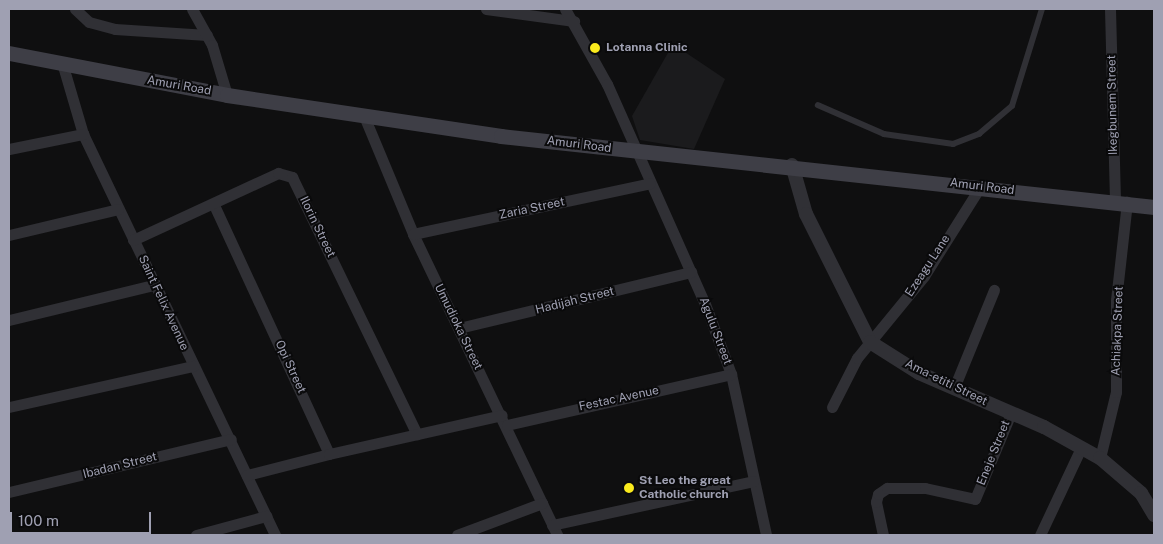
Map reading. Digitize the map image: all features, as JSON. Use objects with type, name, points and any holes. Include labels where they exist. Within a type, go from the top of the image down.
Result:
[{"type":"main road","name":"Amuri Road","points":[[9,53],[62,66],[227,95],[364,116],[640,152],[980,186],[1154,207]]},
{"type":"street","points":[[75,9],[89,22],[116,29],[207,35]]},
{"type":"street","points":[[192,9],[207,35],[227,95]]},
{"type":"street","points":[[486,9],[574,21]]},
{"type":"street","name":"Agulu Street","points":[[565,9],[574,21],[640,152],[650,183],[691,272],[731,374],[766,535]]},
{"type":"street","name":"Ikegbunem Street","points":[[1110,9],[1121,202]]},
{"type":"street","name":"Saint Felix Avenue","points":[[62,66],[83,134],[193,366],[231,439],[275,535]]},
{"type":"street","name":"Umudioka Street","points":[[364,116],[412,234],[505,420],[554,530]]},
{"type":"street","points":[[9,149],[83,134]]},
{"type":"street","points":[[792,166],[806,214],[870,342]]},
{"type":"street","name":"Ilorin Street","points":[[133,240],[214,206],[278,173],[292,177],[417,434]]},
{"type":"street","name":"Zaria Street","points":[[412,234],[650,183]]},
{"type":"street","name":"Ezeagu Lane","points":[[832,407],[870,342],[924,276],[980,186]]},
{"type":"street","name":"Achiakpa Street","points":[[1100,458],[1116,392],[1116,300],[1121,202]]},
{"type":"street","name":"Opi Street","points":[[214,206],[329,454]]},
{"type":"street","points":[[9,235],[118,209]]},
{"type":"street","name":"Hadijah Street","points":[[459,328],[691,272]]},
{"type":"street","points":[[9,320],[154,285]]},
{"type":"street","points":[[954,388],[994,290]]},
{"type":"street","name":"Ama-etiti Street","points":[[870,342],[954,388],[1010,413],[1100,458],[1141,493],[1154,515]]},
{"type":"street","points":[[9,407],[193,366]]},
{"type":"street","name":"Festac Avenue","points":[[329,454],[417,434],[505,420],[731,374]]},
{"type":"street","name":"Eneje Street","points":[[883,535],[876,502],[878,494],[888,488],[925,488],[975,499],[1010,413]]},
{"type":"street","name":"Ibadan Street","points":[[9,492],[231,439]]},
{"type":"street","points":[[1040,535],[1081,448]]},
{"type":"street","points":[[247,475],[329,454]]},
{"type":"street","points":[[554,530],[753,481]]},
{"type":"street","points":[[463,534],[542,503]]},
{"type":"street","points":[[196,535],[266,516]]},
{"type":"lane","points":[[818,105],[884,134],[953,144],[979,134],[1012,106],[1042,9]]},
{"type":"shaded area","points":[[673,44],[725,79],[694,149],[640,140],[632,116]]},
{"type":"place","name":"Lotanna Clinic","points":[[595,48]]},
{"type":"place","name":"St Leo the great Catholic church","points":[[629,488]]}]
